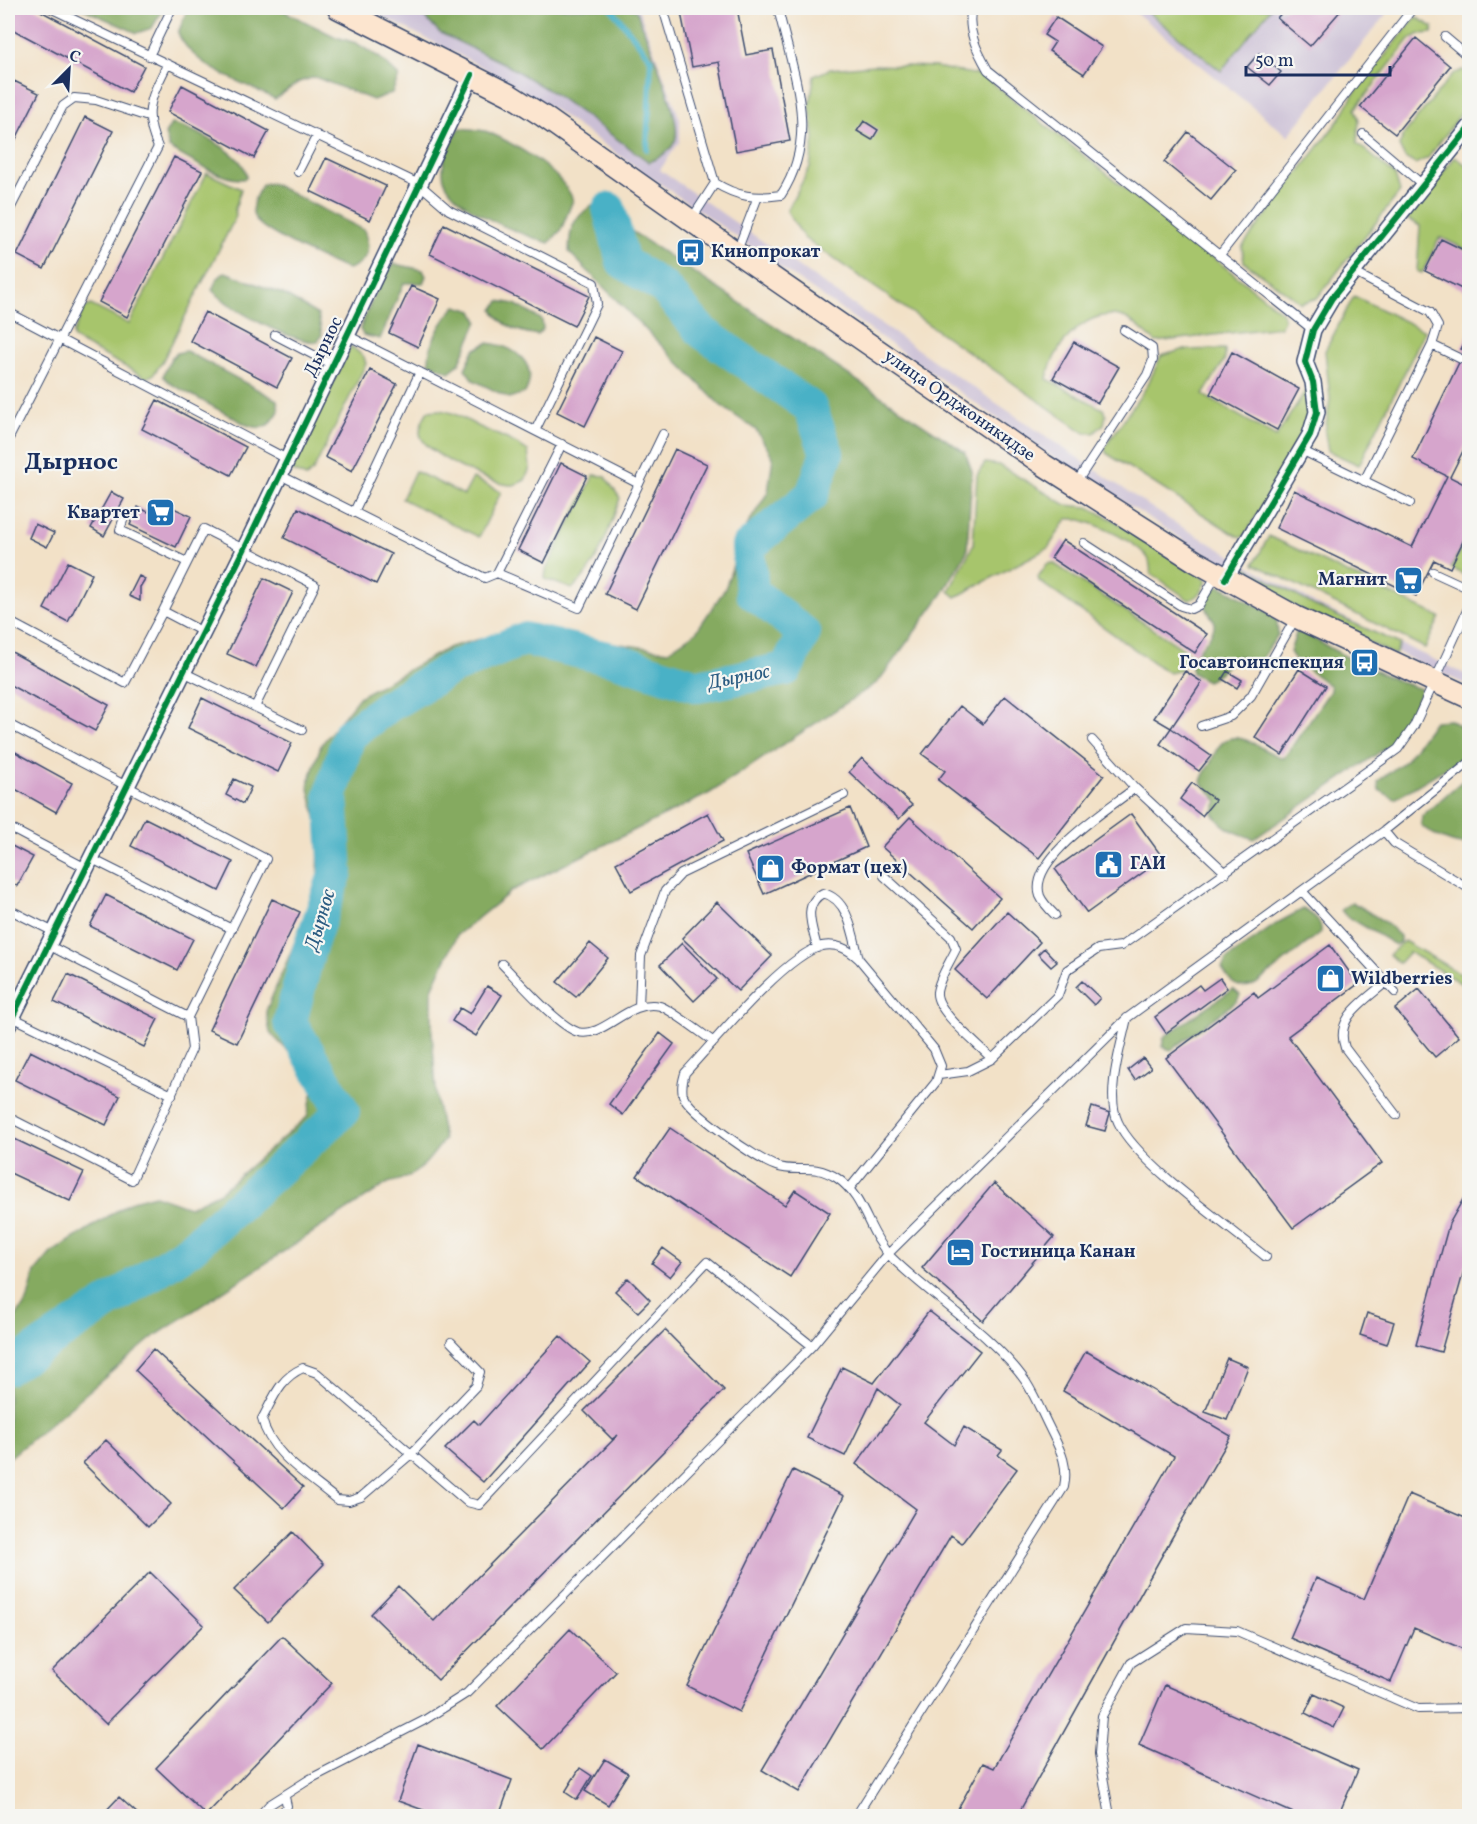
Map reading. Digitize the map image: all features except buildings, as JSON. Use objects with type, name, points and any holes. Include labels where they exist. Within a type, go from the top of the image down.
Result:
[{"type":"main road","name":"улица Орджоникидзе","points":[[346,9],[472,75],[543,116],[736,253],[1075,485],[1221,577],[1296,617],[1470,699]]},
{"type":"street","name":"Дырнос","points":[[10,1021],[244,550],[472,75]]},
{"type":"street","points":[[1221,577],[1310,435],[1317,412],[1313,382],[1305,362],[1313,330],[1332,298],[1470,127]]},
{"type":"lane","points":[[50,8],[419,184],[449,210],[594,283],[597,304],[535,431]]},
{"type":"lane","points":[[149,56],[172,8]]},
{"type":"lane","points":[[663,8],[715,183],[734,195],[757,199],[781,195],[802,147],[803,117],[778,8]]},
{"type":"lane","points":[[772,8],[783,29]]},
{"type":"lane","points":[[972,8],[970,15],[975,48],[987,70],[1313,330]]},
{"type":"lane","points":[[1220,256],[1413,8]]},
{"type":"lane","points":[[1445,37],[1470,58]]},
{"type":"lane","points":[[8,440],[158,147],[149,127],[148,110],[167,65]]},
{"type":"lane","points":[[8,213],[63,106],[74,98],[96,100],[148,117]]},
{"type":"lane","points":[[1362,134],[1424,184]]},
{"type":"lane","points":[[298,172],[317,135]]},
{"type":"lane","points":[[690,221],[715,183]]},
{"type":"lane","points":[[736,253],[757,199]]},
{"type":"lane","points":[[1353,272],[1430,312],[1438,326],[1432,345],[1364,481]]},
{"type":"lane","points":[[8,312],[287,459]]},
{"type":"lane","points":[[1075,485],[1147,375],[1154,360],[1152,348],[1124,330]]},
{"type":"lane","points":[[275,335],[333,365]]},
{"type":"lane","points":[[347,335],[639,484]]},
{"type":"lane","points":[[1432,345],[1461,359]]},
{"type":"lane","points":[[354,512],[420,372]]},
{"type":"lane","points":[[497,573],[579,608],[663,434]]},
{"type":"lane","points":[[280,475],[485,578],[497,573],[562,444]]},
{"type":"lane","points":[[1301,450],[1410,503]]},
{"type":"lane","points":[[125,514],[120,524],[123,532],[188,562]]},
{"type":"lane","points":[[8,621],[125,683],[204,529],[315,585],[255,707]]},
{"type":"lane","points":[[1084,543],[1181,606],[1191,609],[1199,604],[1221,577]]},
{"type":"lane","points":[[1433,572],[1470,589]]},
{"type":"lane","points":[[939,1075],[968,1071],[992,1059],[1058,995],[1067,970],[1098,949],[1121,946],[1398,749],[1414,726],[1470,604]]},
{"type":"lane","points":[[163,611],[203,632]]},
{"type":"lane","points":[[1201,726],[1231,716],[1251,696],[1296,617]]},
{"type":"lane","points":[[183,672],[302,730]]},
{"type":"lane","points":[[8,724],[126,788],[266,859],[188,1017],[192,1049],[132,1180],[8,1118]]},
{"type":"lane","points":[[1092,740],[1135,788],[1226,873]]},
{"type":"lane","points":[[259,1816],[269,1805],[285,1797],[310,1779],[423,1721],[467,1693],[812,1346],[888,1254],[1127,1018],[1384,831],[1470,762]]},
{"type":"lane","points":[[1055,915],[1040,896],[1041,874],[1062,844],[1135,788]]},
{"type":"lane","points":[[639,1006],[641,956],[665,891],[681,874],[844,795]]},
{"type":"lane","points":[[8,827],[232,929]]},
{"type":"lane","points":[[1384,831],[1394,843],[1470,889]]},
{"type":"lane","points":[[884,876],[951,937],[956,949],[937,991],[938,1001],[944,1011],[992,1059]]},
{"type":"lane","points":[[1302,891],[1395,992]]},
{"type":"lane","points":[[817,948],[809,910],[813,898],[823,893],[833,896],[845,911],[859,958]]},
{"type":"lane","points":[[8,909],[51,939],[188,1017]]},
{"type":"lane","points":[[849,1189],[939,1075],[939,1058],[859,958],[849,950],[835,945],[817,948],[790,962],[685,1073],[682,1085],[684,1097],[694,1110],[762,1160],[777,1167],[812,1167],[837,1178],[849,1189],[855,1195],[888,1254],[1008,1360],[1027,1383],[1064,1456],[1067,1473],[1064,1487],[856,1816]]},
{"type":"lane","points":[[502,964],[565,1026],[579,1032],[596,1030],[639,1006],[660,1006],[714,1042]]},
{"type":"lane","points":[[1386,982],[1342,1024],[1341,1036],[1345,1048],[1395,1115]]},
{"type":"lane","points":[[1127,1018],[1113,1085],[1117,1121],[1144,1157],[1266,1257]]},
{"type":"lane","points":[[10,1021],[171,1095]]},
{"type":"lane","points":[[451,1342],[480,1372],[476,1386],[410,1455],[361,1497],[349,1501],[337,1500],[273,1446],[265,1431],[262,1419],[288,1375],[303,1368],[317,1373],[410,1455],[467,1502],[479,1505],[707,1262],[812,1346]]},
{"type":"lane","points":[[1112,1816],[1099,1754],[1101,1716],[1131,1663],[1186,1628],[1237,1631],[1418,1709],[1470,1708]]},
{"type":"lane","points":[[280,1816],[287,1806],[285,1797]]},
{"type":"shaded area","points":[[366,8],[638,8],[680,119],[680,141],[660,170],[940,365],[1170,520],[1316,604],[1469,676],[1469,686],[1301,607],[1201,551],[1050,455],[550,107],[477,64]]},
{"type":"shaded area","points":[[934,8],[988,8],[983,14],[959,21],[940,14]]},
{"type":"shaded area","points":[[1130,8],[1391,8],[1288,136]]},
{"type":"green space","points":[[81,8],[164,8],[152,28],[137,33]]},
{"type":"green space","points":[[188,8],[278,8],[336,37],[356,43],[379,57],[399,76],[392,93],[373,100],[315,77],[299,82],[275,99],[220,73],[195,56],[178,33]]},
{"type":"green space","points":[[418,8],[632,8],[637,12],[668,94],[676,127],[676,138],[672,146],[666,153],[649,162],[553,93],[505,64],[440,33],[419,12]]},
{"type":"green space","points":[[1143,8],[1271,8],[1221,71]]},
{"type":"green space","points":[[1416,17],[1433,27],[1432,33],[1420,34],[1410,39],[1355,109],[1359,120],[1357,143],[1395,175],[1400,192],[1317,298],[1301,303],[1244,262],[1242,247],[1341,117],[1353,95]]},
{"type":"green space","points":[[874,65],[935,67],[983,76],[1282,312],[1284,320],[1280,327],[1156,342],[1126,318],[1112,315],[1086,322],[1064,342],[1050,367],[1047,379],[1103,409],[1106,415],[1104,424],[1094,433],[1085,433],[804,238],[787,211],[810,167],[814,138],[810,106],[814,76],[830,69]]},
{"type":"green space","points":[[1462,70],[1469,72],[1469,103],[1428,158],[1415,164],[1405,158],[1399,146],[1404,134],[1452,75]]},
{"type":"green space","points":[[171,124],[204,136],[229,152],[245,169],[246,178],[229,178],[218,174],[169,148],[165,134]]},
{"type":"green space","points":[[460,128],[485,131],[499,137],[549,169],[568,190],[573,200],[561,230],[549,243],[492,221],[478,213],[464,204],[446,184],[444,162],[452,140]]},
{"type":"green space","points":[[1455,157],[1469,167],[1469,251],[1440,237],[1422,273],[1417,271],[1420,226],[1406,218]]},
{"type":"green space","points":[[207,173],[241,189],[235,209],[236,216],[162,362],[153,375],[146,378],[74,339],[73,334],[84,308],[91,305],[129,324]]},
{"type":"green space","points":[[271,183],[364,230],[368,248],[364,258],[348,269],[299,248],[262,226],[256,220],[253,206],[262,185]]},
{"type":"green space","points":[[592,205],[965,452],[972,471],[967,551],[943,593],[878,682],[710,793],[513,890],[457,935],[432,989],[432,1032],[437,1104],[444,1140],[420,1168],[407,1177],[388,1183],[152,1338],[8,1459],[8,1321],[13,1320],[27,1302],[35,1272],[51,1253],[132,1201],[155,1195],[189,1207],[220,1192],[307,1117],[313,1091],[299,1062],[270,1033],[266,1011],[318,887],[319,829],[308,785],[321,745],[360,696],[450,647],[518,629],[668,651],[696,632],[725,589],[745,529],[768,492],[773,457],[756,430],[720,405],[569,252],[573,225]]},
{"type":"green space","points":[[395,264],[423,270],[426,276],[423,283],[404,283],[380,339],[363,335],[360,329],[383,274]]},
{"type":"green space","points":[[225,272],[285,295],[318,315],[322,334],[318,342],[277,331],[221,298],[212,290],[217,279]]},
{"type":"green space","points":[[1354,296],[1425,331],[1359,465],[1328,451],[1325,433],[1330,399],[1325,351]]},
{"type":"green space","points":[[499,301],[515,304],[542,320],[543,329],[538,335],[507,325],[493,310]]},
{"type":"green space","points":[[456,306],[473,311],[478,321],[459,364],[449,372],[429,363],[429,355],[437,332]]},
{"type":"green space","points":[[487,343],[507,348],[522,358],[529,373],[529,383],[525,393],[509,398],[473,380],[465,369],[474,350]]},
{"type":"green space","points":[[351,346],[364,357],[366,364],[313,471],[306,477],[290,470]]},
{"type":"green space","points":[[1225,349],[1225,359],[1203,395],[1276,437],[1307,388],[1310,409],[1306,434],[1244,537],[1237,536],[1106,453],[1105,447],[1147,386],[1161,356],[1182,350]]},
{"type":"green space","points":[[186,351],[277,400],[279,411],[273,420],[262,427],[247,425],[171,384],[163,376],[171,358],[177,353]]},
{"type":"green space","points":[[439,410],[456,415],[528,451],[530,468],[525,480],[512,485],[490,480],[459,466],[432,450],[423,441],[420,433],[421,427],[428,411]]},
{"type":"green space","points":[[985,463],[999,465],[1066,505],[1088,507],[1117,522],[1205,578],[1207,580],[1202,590],[1196,597],[1189,600],[1151,573],[1148,558],[1133,545],[1098,526],[1067,519],[1048,548],[956,597],[949,591],[973,545],[977,475]]},
{"type":"green space","points":[[415,471],[464,495],[473,478],[501,492],[479,537],[402,499]]},
{"type":"green space","points":[[594,475],[605,476],[620,498],[596,559],[581,581],[572,589],[545,579],[546,570]]},
{"type":"green space","points":[[1469,531],[1469,564],[1464,575],[1451,568]]},
{"type":"green space","points":[[1269,536],[1440,617],[1425,648],[1254,564]]},
{"type":"green space","points":[[1053,563],[1185,650],[1188,655],[1180,670],[1170,673],[1164,670],[1039,581],[1038,577],[1047,564]]},
{"type":"green space","points":[[1244,566],[1315,606],[1400,644],[1395,655],[1303,611],[1238,576]]},
{"type":"green space","points":[[1221,586],[1268,612],[1277,621],[1278,635],[1258,664],[1239,656],[1207,681],[1192,673],[1192,666],[1215,622],[1206,608],[1206,601],[1216,587]]},
{"type":"green space","points":[[1303,632],[1360,664],[1421,689],[1412,714],[1390,745],[1254,839],[1231,830],[1221,823],[1213,813],[1218,801],[1201,782],[1220,745],[1228,739],[1246,740],[1284,758],[1330,691],[1330,686],[1295,660],[1290,652],[1296,633]]},
{"type":"green space","points":[[1450,720],[1462,727],[1469,737],[1464,757],[1395,799],[1379,790],[1378,781],[1406,760],[1434,721]]},
{"type":"green space","points":[[1469,779],[1469,844],[1444,839],[1421,825],[1422,816],[1461,782]]},
{"type":"green space","points":[[1352,902],[1385,922],[1400,936],[1400,942],[1395,945],[1345,915],[1341,910]]},
{"type":"green space","points":[[1303,909],[1318,921],[1321,932],[1256,984],[1244,987],[1232,982],[1222,968],[1227,959],[1279,922]]},
{"type":"green space","points":[[1404,941],[1466,977],[1462,984],[1409,952],[1399,963],[1389,955]]},
{"type":"green space","points":[[1233,989],[1240,995],[1237,1001],[1171,1050],[1162,1047],[1164,1037]]},
{"type":"waterway","name":"Дырнос","points":[[611,8],[651,59],[647,149]]},
{"type":"waterway","name":"Дырнос","points":[[8,1368],[190,1249],[343,1111],[290,1022],[308,953],[336,872],[331,795],[349,735],[388,706],[450,669],[524,639],[616,660],[698,686],[786,669],[804,633],[752,592],[748,547],[812,495],[827,453],[810,407],[702,332],[664,288],[623,262],[609,209]]},
{"type":"cycle path","points":[[8,1026],[244,550],[472,75]]},
{"type":"cycle path","points":[[1225,579],[1310,435],[1317,412],[1313,382],[1305,362],[1313,330],[1332,298],[1470,127]]},
{"type":"place","name":"Кинопрокат","points":[[690,252]]},
{"type":"place","name":"Квартет","points":[[161,513]]},
{"type":"place","name":"Магнит","points":[[1408,580]]},
{"type":"place","name":"Госавтоинспекция","points":[[1365,663]]},
{"type":"place","name":"ГАИ","points":[[1109,864]]},
{"type":"place","name":"Формат (цех)","points":[[770,868]]},
{"type":"place","name":"Wildberries","points":[[1330,979]]},
{"type":"place","name":"Гостиница Канан","points":[[960,1252]]},
{"type":"district","name":"Дырнос","points":[[71,463]]}]
